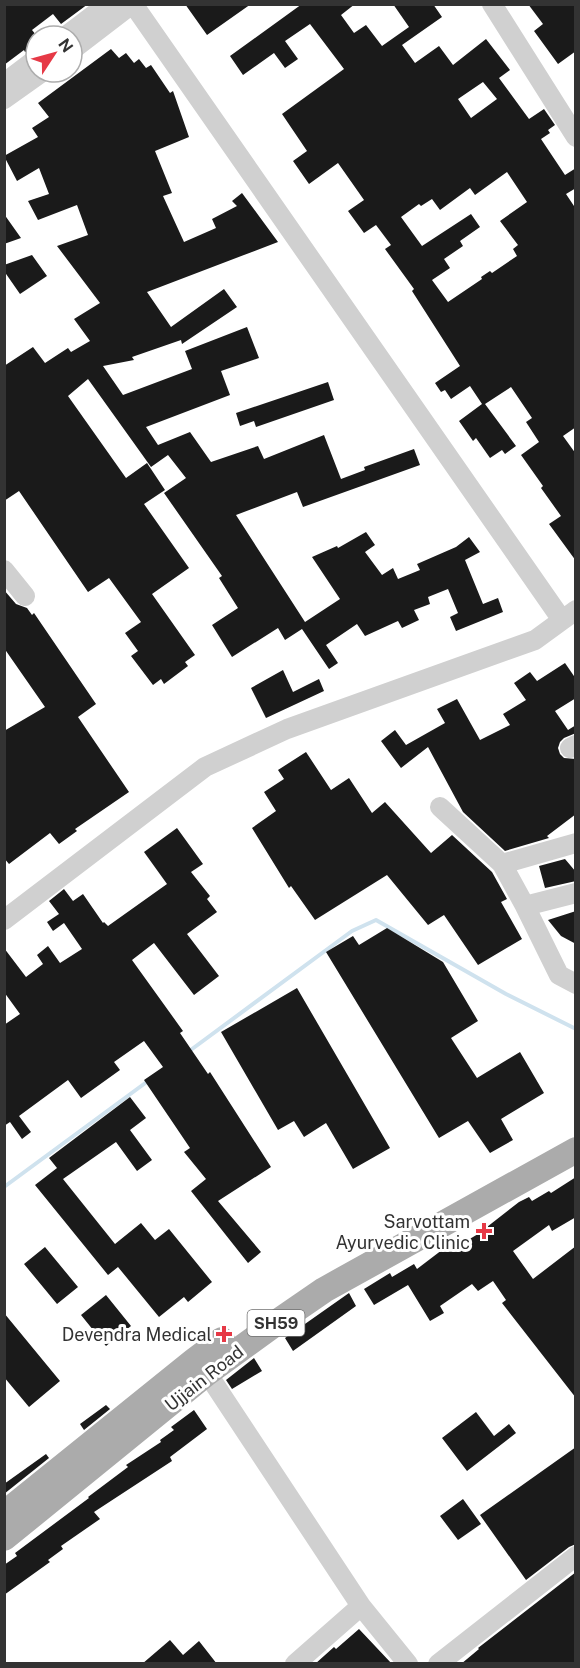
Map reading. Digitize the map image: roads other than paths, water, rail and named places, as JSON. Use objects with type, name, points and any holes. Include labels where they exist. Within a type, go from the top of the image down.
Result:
[{"type":"main road","name":"Ujjain Road","points":[[4,1514],[201,1367],[313,1279],[576,1131]]},
{"type":"main road","name":"Ujjain Road","points":[[4,1538],[201,1367],[324,1290],[576,1150]]},
{"type":"street","points":[[82,24],[108,4]]},
{"type":"street","points":[[4,920],[205,767],[288,729],[535,640],[569,615],[132,4],[84,41]]},
{"type":"street","points":[[492,4],[576,136]]},
{"type":"street","points":[[4,83],[24,68]]},
{"type":"street","points":[[4,99],[25,84]]},
{"type":"street","points":[[4,570],[25,596]]},
{"type":"street","points":[[440,807],[502,864],[559,975],[576,984]]},
{"type":"street","points":[[502,864],[576,843]]},
{"type":"street","points":[[525,906],[576,892]]},
{"type":"street","points":[[201,1367],[362,1606],[408,1664]]},
{"type":"street","points":[[438,1664],[576,1556]]},
{"type":"street","points":[[295,1664],[362,1606]]},
{"type":"waterway","points":[[188,1052],[352,931],[376,920],[506,994],[576,1029]]},
{"type":"waterway","points":[[4,1187],[148,1081]]},
{"type":"place","name":"Sarvottam Ayurvedic Clinic","points":[[484,1231]]},
{"type":"place","name":"Devendra Medical","points":[[224,1334]]}]
